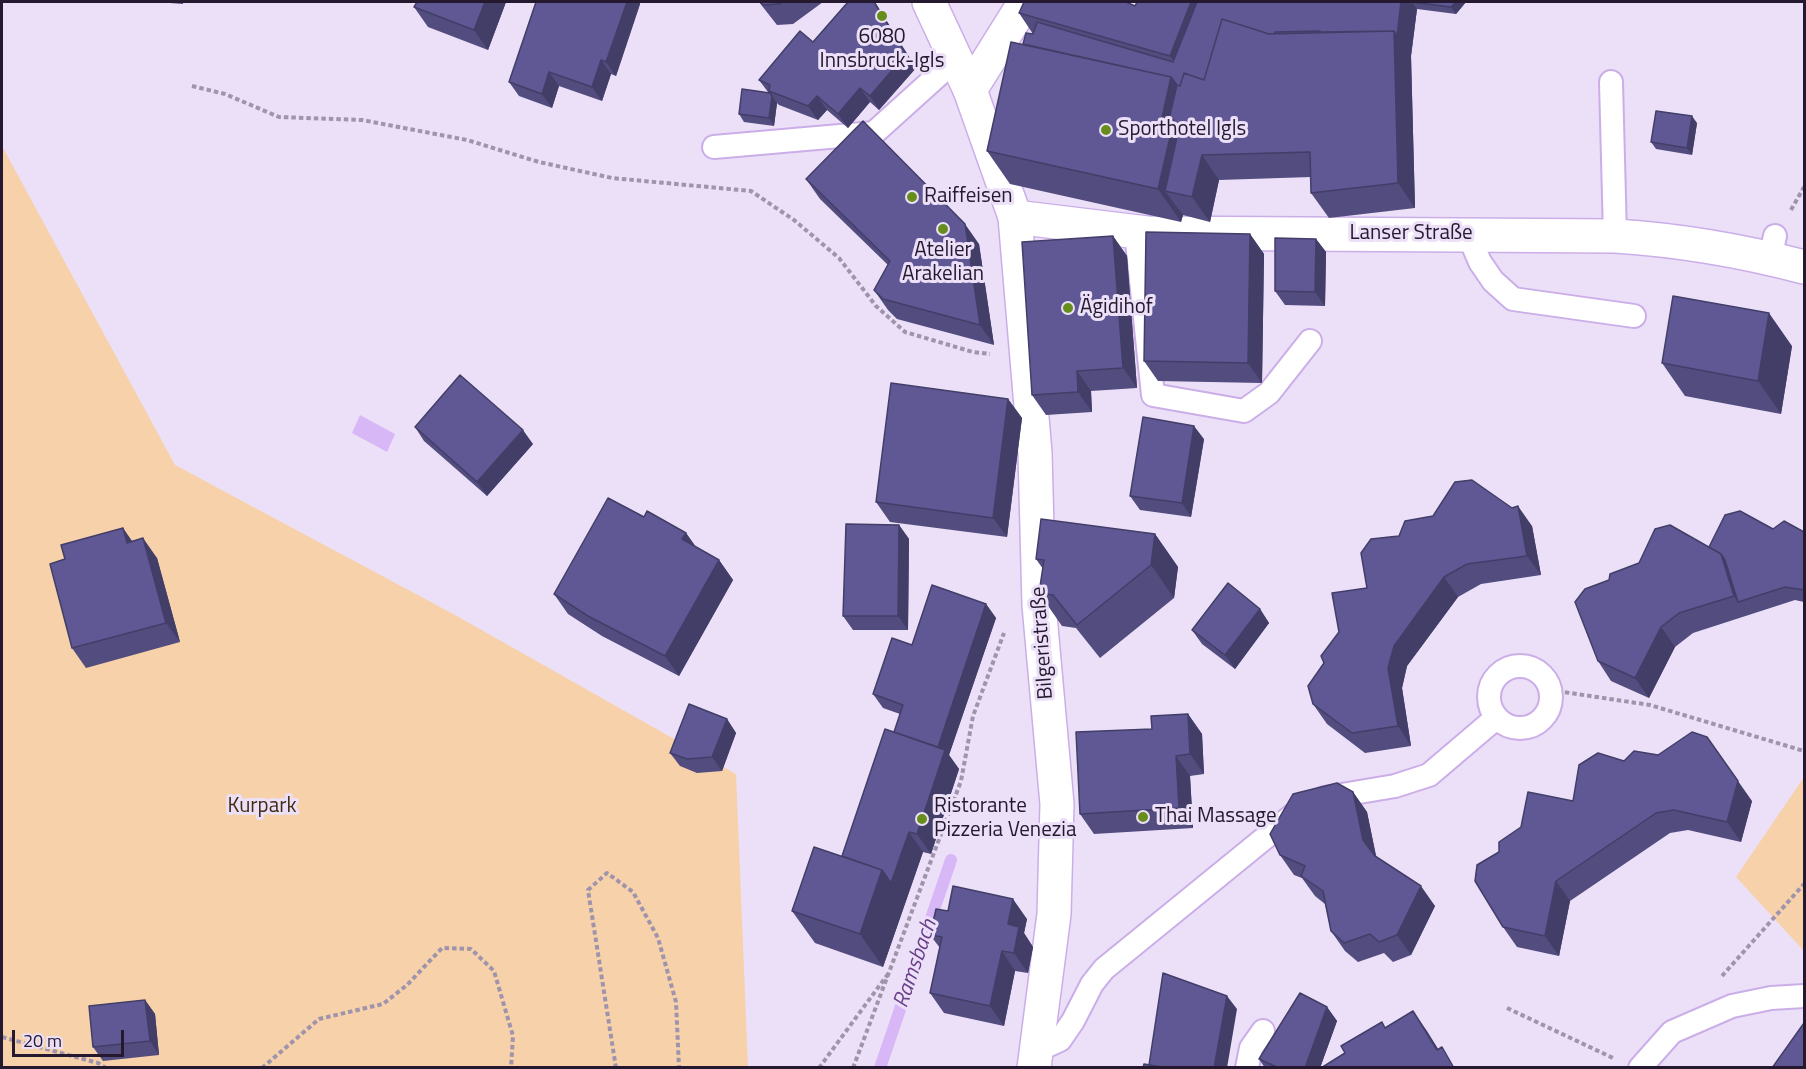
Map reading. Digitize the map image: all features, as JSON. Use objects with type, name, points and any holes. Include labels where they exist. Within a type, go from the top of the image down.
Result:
[{"type":"main road","name":"Bilgeristraße","points":[[929,2],[970,90],[1015,217],[1035,453],[1039,605],[1056,793],[1057,840],[1050,961],[1036,1059]]},
{"type":"main road","points":[[970,90],[1025,2]]},
{"type":"main road","name":"Lanser Straße","points":[[1015,217],[1136,232],[1616,236],[1773,247],[1804,267]]},
{"type":"lane","points":[[714,147],[874,133],[956,58]]},
{"type":"lane","points":[[1611,82],[1616,236]]},
{"type":"lane","points":[[1136,232],[1153,395],[1244,411],[1269,393],[1310,341]]},
{"type":"lane","points":[[1468,234],[1480,262],[1493,281],[1513,299],[1634,316]]},
{"type":"lane","points":[[1527,667],[1541,675],[1550,690],[1549,708],[1544,716],[1530,727],[1511,727],[1496,718],[1491,710],[1489,693],[1491,684],[1502,672],[1527,667]]},
{"type":"lane","points":[[1036,1059],[1060,1040],[1073,1021],[1092,984],[1104,969],[1300,810],[1318,799],[1395,786],[1429,775],[1462,750],[1496,718]]},
{"type":"lane","points":[[1631,1065],[1672,1032],[1732,1006],[1771,998],[1804,996]]},
{"type":"lane","points":[[1247,1068],[1251,1048],[1263,1031]]},
{"type":"path","points":[[192,86],[225,94],[279,117],[362,120],[467,140],[539,162],[612,178],[751,191],[794,220],[839,258],[876,306],[905,332],[973,352],[1026,358]]},
{"type":"path","points":[[853,1068],[961,781],[973,716],[1006,627],[1039,605]]},
{"type":"path","points":[[1550,690],[1650,705],[1804,751]]},
{"type":"path","points":[[616,1068],[588,890],[607,873],[633,891],[658,938],[676,1002],[679,1068]]},
{"type":"path","points":[[1719,980],[1804,884]]},
{"type":"path","points":[[262,1068],[319,1019],[383,1004],[407,985],[442,948],[471,949],[494,971],[513,1036],[511,1068]]},
{"type":"path","points":[[819,1068],[892,969]]},
{"type":"path","points":[[1508,1008],[1631,1065]]},
{"type":"path","points":[[2,1037],[98,1063],[106,1068]]},
{"type":"green space","name":"Kurpark","points":[[2,146],[175,465],[455,615],[736,774],[748,1067],[2,1067]]},
{"type":"green space","points":[[1804,777],[1804,951],[1736,877]]},
{"type":"shaded area","points":[[360,415],[395,434],[387,452],[352,433]]},
{"type":"building","points":[[417,2],[485,2],[474,30],[414,7]]},
{"type":"building","points":[[536,2],[627,2],[606,62],[601,60],[592,87],[549,72],[542,94],[509,82]]},
{"type":"building","points":[[760,2],[782,2],[763,5]]},
{"type":"building","points":[[848,2],[874,2],[906,54],[870,96],[860,88],[838,114],[817,96],[808,106],[769,91],[770,85],[759,80],[800,31],[813,42]]},
{"type":"building","points":[[1024,2],[1126,2],[1135,6],[1137,2],[1191,2],[1170,56],[1019,13]]},
{"type":"building","points":[[1197,2],[1401,2],[1397,36],[1394,31],[1275,32],[1269,34],[1222,19],[1204,80],[1184,73],[1180,86],[1171,77],[1023,44],[1026,33],[1033,34],[1037,22],[1173,62]]},
{"type":"building","points":[[1412,2],[1456,2],[1451,7]]},
{"type":"building","points":[[1222,19],[1269,34],[1394,31],[1398,183],[1311,193],[1310,152],[1202,155],[1192,197],[1165,191],[1179,128],[1174,120],[1169,119],[1177,85],[1180,86],[1184,73],[1204,80]]},
{"type":"building","name":"Sporthotel Igls","points":[[1011,42],[1171,77],[1162,118],[1174,120],[1158,189],[987,151]]},
{"type":"building","points":[[742,89],[770,93],[772,96],[769,118],[739,114]]},
{"type":"building","points":[[1656,111],[1692,116],[1687,148],[1651,142]]},
{"type":"building","points":[[863,121],[965,224],[980,325],[883,299],[874,290],[890,261],[806,179]]},
{"type":"building","points":[[1146,232],[1250,234],[1248,363],[1144,361]]},
{"type":"building","points":[[1113,236],[1123,368],[1077,371],[1078,392],[1032,395],[1022,242]]},
{"type":"building","points":[[1275,238],[1316,239],[1315,292],[1275,291]]},
{"type":"building","points":[[1673,296],[1769,313],[1758,381],[1662,363]]},
{"type":"building","points":[[460,375],[523,430],[477,482],[415,427]]},
{"type":"building","points":[[891,383],[1008,399],[993,518],[876,502]]},
{"type":"building","points":[[1143,417],[1194,426],[1182,503],[1130,496]]},
{"type":"building","points":[[1472,480],[1512,508],[1518,506],[1527,556],[1467,564],[1444,577],[1394,646],[1388,668],[1398,726],[1352,733],[1313,704],[1308,686],[1324,663],[1321,656],[1339,632],[1332,593],[1367,588],[1361,553],[1371,539],[1399,536],[1405,521],[1433,516],[1455,482]]},
{"type":"building","points":[[608,498],[644,517],[647,511],[686,533],[682,539],[719,560],[665,656],[588,616],[554,594]]},
{"type":"building","points":[[1740,511],[1773,529],[1784,521],[1804,532],[1804,590],[1785,587],[1738,602],[1725,560],[1721,554],[1709,547],[1725,515]]},
{"type":"building","points":[[1041,519],[1155,534],[1151,565],[1077,625],[1053,595],[1039,593],[1044,560],[1036,559]]},
{"type":"building","points":[[846,524],[899,525],[898,616],[843,616]]},
{"type":"building","points":[[1670,525],[1721,554],[1734,596],[1679,613],[1661,627],[1635,678],[1598,661],[1575,602],[1585,589],[1609,580],[1610,574],[1639,563],[1655,529]]},
{"type":"building","points":[[123,528],[127,543],[143,538],[166,623],[72,648],[50,564],[65,559],[61,545]]},
{"type":"building","points":[[1228,583],[1260,609],[1225,655],[1192,630]]},
{"type":"building","points":[[932,585],[986,604],[938,747],[894,732],[903,705],[873,694],[892,638],[912,645]]},
{"type":"building","points":[[689,704],[727,719],[712,757],[687,759],[670,753]]},
{"type":"building","points":[[1188,714],[1190,754],[1176,756],[1179,808],[1080,814],[1076,732],[1152,729],[1151,716]]},
{"type":"building","points":[[885,729],[945,750],[917,834],[909,832],[891,883],[882,870],[842,856]]},
{"type":"building","points":[[1692,732],[1707,737],[1738,781],[1727,822],[1674,810],[1656,813],[1556,881],[1545,936],[1503,927],[1475,881],[1477,865],[1499,852],[1499,842],[1521,827],[1528,792],[1573,801],[1579,765],[1598,753],[1624,761],[1634,751],[1658,755]]},
{"type":"building","points":[[1337,783],[1353,792],[1363,840],[1375,856],[1421,886],[1397,935],[1379,942],[1370,934],[1344,943],[1331,931],[1323,891],[1301,876],[1305,866],[1280,855],[1270,834],[1293,794]]},
{"type":"building","points":[[814,847],[882,870],[860,934],[792,911]]},
{"type":"building","points":[[953,886],[1013,899],[1008,924],[1019,927],[1014,953],[1002,951],[990,1006],[930,993],[942,937],[930,935],[936,909],[948,911]]},
{"type":"building","points":[[1163,973],[1227,996],[1214,1068],[1168,1068],[1149,1065]]},
{"type":"building","points":[[1300,993],[1327,1007],[1305,1068],[1279,1068],[1259,1059]]},
{"type":"building","points":[[145,1000],[150,1041],[93,1047],[89,1006]]},
{"type":"building","points":[[1413,1011],[1437,1050],[1442,1047],[1454,1068],[1321,1068],[1345,1053],[1341,1046],[1382,1022],[1385,1028]]},
{"type":"building","points":[[1804,1023],[1804,1068],[1772,1068]]},
{"type":"building","points":[[1144,1064],[1168,1068],[1143,1068]]},
{"type":"waterway","name":"Ramsbach","points":[[880,1068],[951,860]]},
{"type":"place","name":"6080 Innsbruck-Igls","points":[[882,16]]},
{"type":"place","name":"Sporthotel Igls","points":[[1106,130]]},
{"type":"place","name":"Raiffeisen","points":[[912,197]]},
{"type":"place","name":"Atelier Arakelian","points":[[943,229]]},
{"type":"place","name":"Ägidihof","points":[[1068,308]]},
{"type":"place","name":"Thai Massage","points":[[1143,817]]},
{"type":"place","name":"Ristorante Pizzeria Venezia","points":[[922,819]]}]
